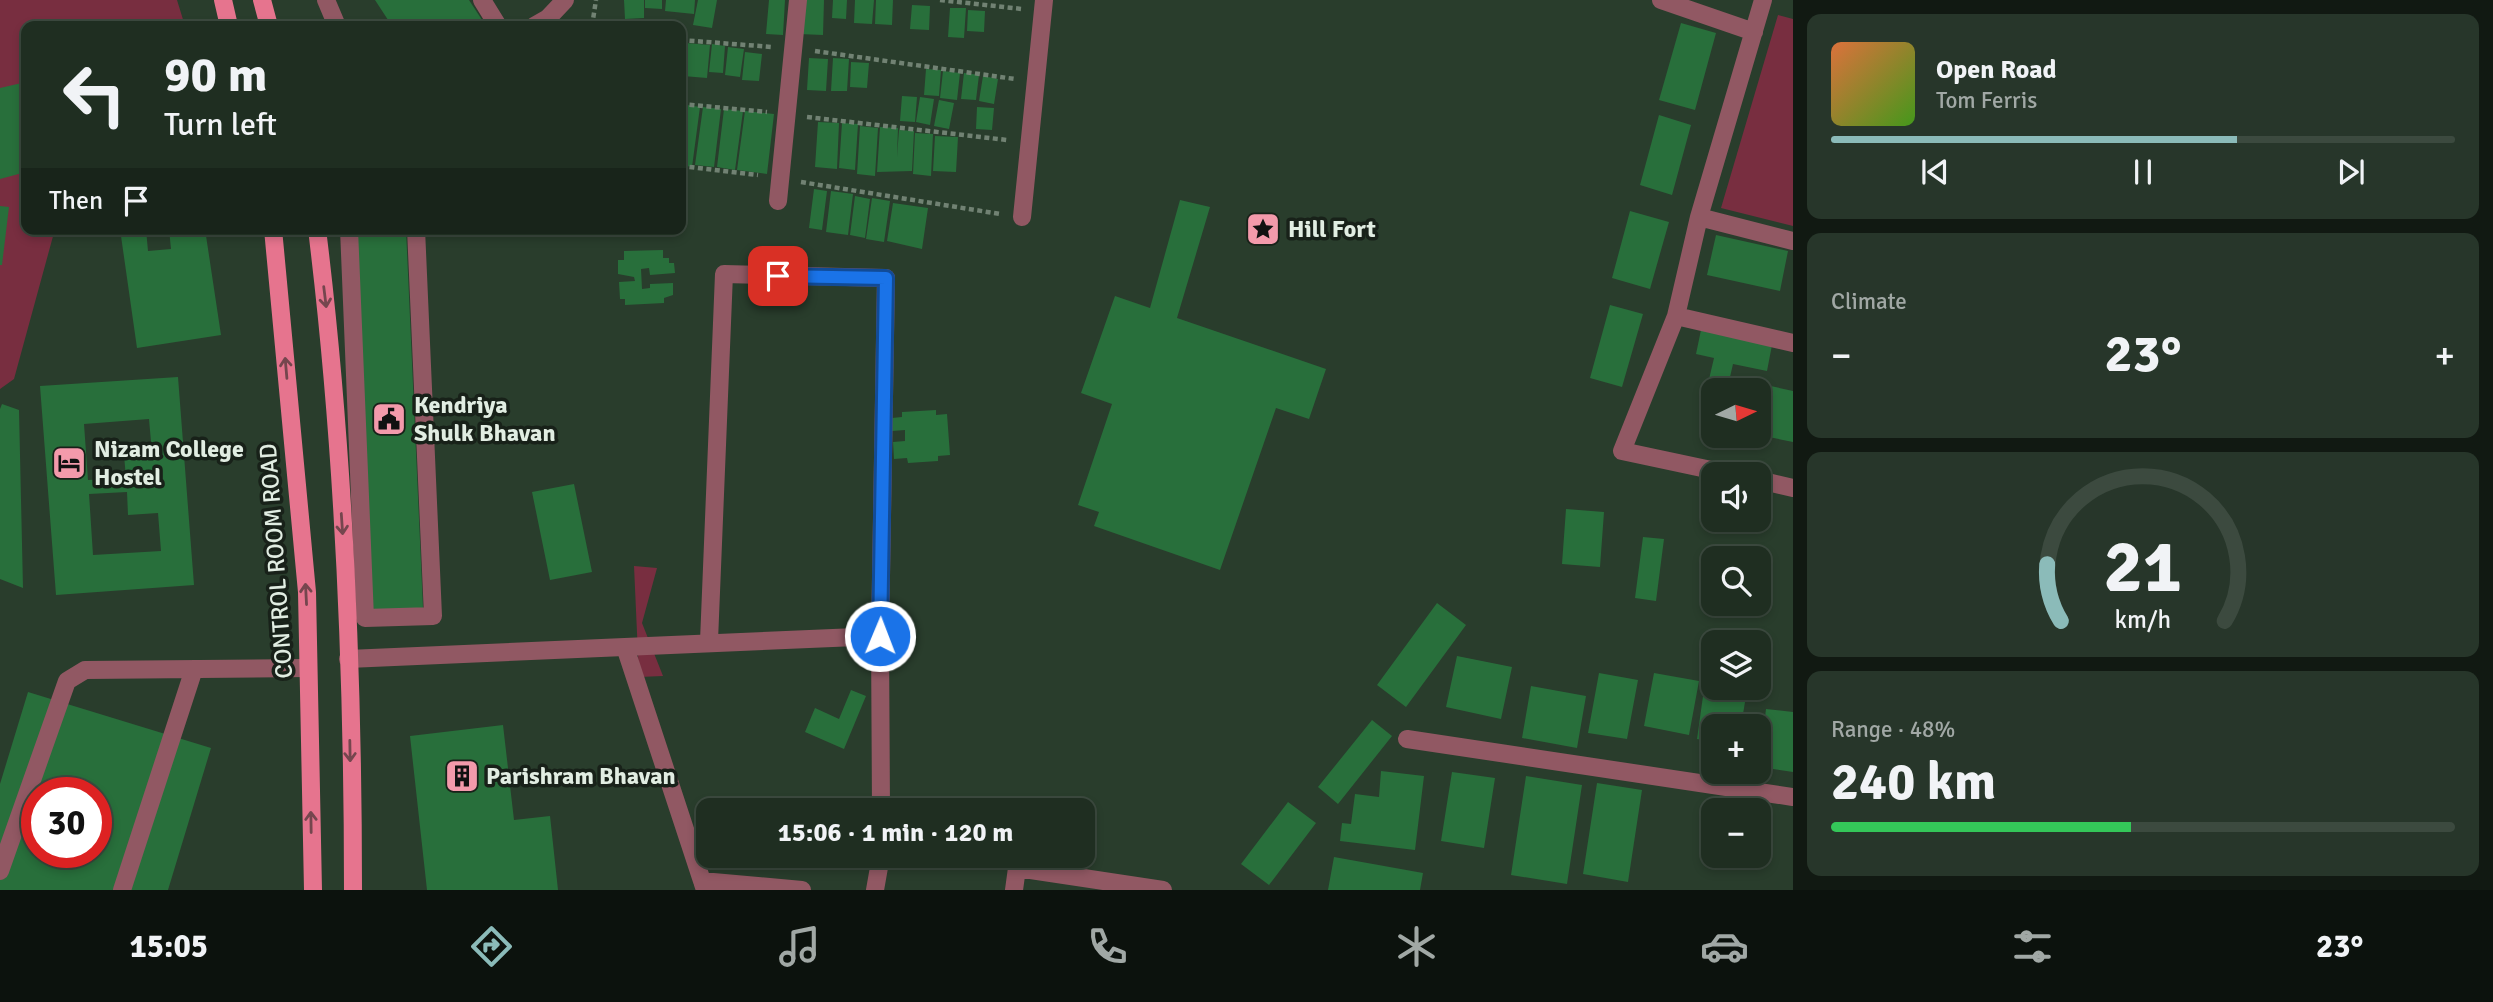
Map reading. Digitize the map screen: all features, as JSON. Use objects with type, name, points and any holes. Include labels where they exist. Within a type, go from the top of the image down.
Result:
[{"type":"main road","points":[[223,0],[228,21]]},
{"type":"main road","points":[[262,0],[268,21]]},
{"type":"main road","name":"CONTROL ROOM ROAD","points":[[274,235],[307,592],[313,890]]},
{"type":"main road","points":[[318,235],[355,618],[348,659],[353,890]]},
{"type":"street","points":[[326,0],[335,21]]},
{"type":"street","points":[[482,0],[495,21]]},
{"type":"street","points":[[543,21],[565,0]]},
{"type":"street","points":[[778,201],[798,0]]},
{"type":"street","points":[[1661,0],[1754,32]]},
{"type":"street","points":[[1701,468],[1622,451],[1676,316],[1699,217],[1763,0]]},
{"type":"street","points":[[1022,217],[1044,6]]},
{"type":"street","points":[[1699,217],[1793,241]]},
{"type":"street","points":[[349,235],[355,618],[433,616],[416,235]]},
{"type":"street","points":[[709,641],[724,274],[886,278],[880,636],[881,798]]},
{"type":"street","points":[[1676,316],[1793,343]]},
{"type":"street","points":[[1771,483],[1793,488]]},
{"type":"street","points":[[348,659],[709,641],[880,636]]},
{"type":"street","points":[[625,647],[704,885],[802,890]]},
{"type":"street","points":[[0,871],[67,681],[85,670],[308,668]]},
{"type":"street","points":[[122,890],[194,670]]},
{"type":"street","points":[[1407,739],[1793,797]]},
{"type":"street","points":[[875,890],[879,868]]},
{"type":"street","points":[[1014,890],[1017,868],[1163,890]]},
{"type":"path","points":[[593,21],[596,0]]},
{"type":"path","points":[[940,0],[1044,6]]},
{"type":"path","points":[[686,40],[793,48],[1036,82]]},
{"type":"path","points":[[686,104],[1029,143]]},
{"type":"path","points":[[686,167],[780,178],[1022,217]]},
{"type":"shaded area","points":[[0,0],[177,0],[183,21],[21,21],[21,235],[53,235],[14,379],[0,389]]},
{"type":"shaded area","points":[[1778,15],[1793,19],[1793,226],[1721,208]]},
{"type":"shaded area","points":[[634,566],[657,568],[642,623],[663,676],[639,677]]},
{"type":"building","points":[[375,0],[469,0],[483,21],[389,21]]},
{"type":"building","points":[[624,0],[644,0],[644,18],[625,19]]},
{"type":"building","points":[[645,0],[662,0],[662,9],[645,8]]},
{"type":"building","points":[[666,0],[695,0],[694,14],[665,11]]},
{"type":"building","points":[[698,0],[717,0],[712,28],[693,25]]},
{"type":"building","points":[[769,0],[785,0],[783,35],[766,34]]},
{"type":"building","points":[[800,0],[824,0],[823,35],[799,34]]},
{"type":"building","points":[[833,0],[847,0],[846,19],[832,18]]},
{"type":"building","points":[[855,0],[874,0],[872,24],[854,23]]},
{"type":"building","points":[[876,0],[893,0],[892,25],[875,24]]},
{"type":"building","points":[[912,5],[930,6],[929,30],[910,29]]},
{"type":"building","points":[[950,8],[966,8],[964,38],[948,37]]},
{"type":"building","points":[[968,10],[985,11],[984,32],[967,31]]},
{"type":"building","points":[[1681,23],[1716,33],[1695,110],[1659,100]]},
{"type":"building","points":[[686,43],[710,45],[707,78],[686,76]]},
{"type":"building","points":[[712,44],[725,46],[723,73],[709,72]]},
{"type":"building","points":[[728,47],[744,49],[740,77],[725,75]]},
{"type":"building","points":[[745,52],[762,54],[759,81],[742,80]]},
{"type":"building","points":[[809,58],[828,59],[826,91],[807,90]]},
{"type":"building","points":[[833,58],[849,59],[847,91],[831,91]]},
{"type":"building","points":[[851,62],[869,63],[867,88],[850,87]]},
{"type":"building","points":[[926,69],[941,70],[939,96],[924,95]]},
{"type":"building","points":[[943,71],[960,73],[957,100],[940,98]]},
{"type":"building","points":[[964,73],[979,75],[976,100],[961,99]]},
{"type":"building","points":[[983,76],[998,79],[994,104],[979,101]]},
{"type":"building","points":[[21,83],[21,173],[0,179],[0,88]]},
{"type":"building","points":[[902,96],[917,97],[915,122],[900,121]]},
{"type":"building","points":[[920,97],[934,99],[930,125],[916,122]]},
{"type":"building","points":[[939,100],[954,103],[949,129],[934,126]]},
{"type":"building","points":[[686,105],[700,107],[692,167],[686,166]]},
{"type":"building","points":[[703,107],[721,109],[714,167],[695,165]]},
{"type":"building","points":[[977,107],[994,108],[992,130],[976,129]]},
{"type":"building","points":[[724,109],[743,111],[735,170],[717,167]]},
{"type":"building","points":[[745,111],[774,114],[767,174],[737,170]]},
{"type":"building","points":[[1659,115],[1691,125],[1672,195],[1640,185]]},
{"type":"building","points":[[818,122],[839,123],[837,169],[815,167]]},
{"type":"building","points":[[842,123],[858,124],[855,170],[839,168]]},
{"type":"building","points":[[860,126],[878,128],[875,176],[857,174]]},
{"type":"building","points":[[880,127],[898,128],[897,157],[899,130],[914,131],[912,171],[877,172]]},
{"type":"building","points":[[915,133],[933,134],[931,176],[913,174]]},
{"type":"building","points":[[935,136],[958,137],[956,172],[933,171]]},
{"type":"building","points":[[814,189],[827,191],[822,230],[809,228]]},
{"type":"building","points":[[831,191],[853,194],[848,235],[826,232]]},
{"type":"building","points":[[855,196],[870,199],[865,238],[850,235]]},
{"type":"building","points":[[872,198],[890,201],[884,242],[866,239]]},
{"type":"building","points":[[1180,200],[1210,207],[1177,318],[1326,369],[1309,419],[1276,408],[1220,570],[1094,526],[1099,512],[1078,505],[1112,404],[1081,393],[1115,296],[1150,308]]},
{"type":"building","points":[[893,203],[928,208],[922,249],[887,241]]},
{"type":"building","points":[[0,206],[9,207],[2,265],[0,265]]},
{"type":"building","points":[[1630,211],[1669,222],[1650,289],[1612,278]]},
{"type":"building","points":[[121,235],[147,235],[148,251],[171,249],[170,235],[206,235],[221,335],[137,348]]},
{"type":"building","name":"Kendriya Shulk Bhavan","points":[[356,235],[406,235],[423,608],[373,611]]},
{"type":"building","points":[[1716,235],[1788,251],[1780,291],[1707,275]]},
{"type":"building","points":[[663,250],[663,258],[669,258],[669,263],[674,263],[675,273],[650,275],[649,268],[641,269],[642,289],[650,288],[650,284],[673,283],[673,295],[664,298],[664,303],[625,305],[625,299],[620,299],[619,282],[635,281],[634,277],[618,274],[618,260],[624,260],[624,251]]},
{"type":"building","points":[[1610,305],[1643,314],[1622,387],[1590,378]]},
{"type":"building","points":[[1701,330],[1772,345],[1767,371],[1733,364],[1730,378],[1709,378],[1714,358],[1696,354]]},
{"type":"building","points":[[178,377],[194,585],[56,595],[40,386]],"holes":[[[149,419],[152,453],[124,455],[126,478],[88,480],[84,424]],[[127,492],[128,515],[158,513],[161,551],[93,555],[89,494]]]},
{"type":"building","points":[[1771,386],[1793,391],[1793,442],[1771,437]]},
{"type":"building","points":[[2,404],[19,410],[23,588],[0,579]]},
{"type":"building","points":[[936,410],[936,415],[947,414],[950,455],[938,456],[938,461],[908,463],[907,458],[894,459],[893,442],[905,441],[905,430],[892,431],[892,418],[902,417],[902,412]]},
{"type":"building","points":[[574,484],[592,572],[550,580],[532,492]]},
{"type":"building","points":[[1566,509],[1604,512],[1600,567],[1562,564]]},
{"type":"building","points":[[1643,537],[1664,539],[1656,601],[1635,598]]},
{"type":"building","points":[[1437,603],[1466,625],[1406,707],[1377,685]]},
{"type":"building","points":[[1457,656],[1512,667],[1501,719],[1446,707]]},
{"type":"building","points":[[1599,673],[1638,680],[1627,739],[1588,733]]},
{"type":"building","points":[[1654,673],[1699,681],[1689,735],[1644,726]]},
{"type":"building","points":[[1531,686],[1586,696],[1577,748],[1522,738]]},
{"type":"building","points":[[851,690],[866,696],[844,749],[805,732],[815,708],[839,719]]},
{"type":"building","points":[[28,692],[211,748],[168,890],[0,890],[0,784]]},
{"type":"building","points":[[1702,700],[1745,700],[1743,714],[1701,714],[1701,740],[1697,739]]},
{"type":"building","points":[[1766,709],[1793,712],[1793,772],[1771,769],[1771,714],[1765,714]]},
{"type":"building","points":[[1372,720],[1392,736],[1338,804],[1318,787]]},
{"type":"building","name":"Parishram Bhavan","points":[[503,725],[514,820],[550,816],[558,890],[427,890],[410,736]]},
{"type":"building","points":[[1381,771],[1424,776],[1415,850],[1340,841],[1342,823],[1351,824],[1355,794],[1379,797]]},
{"type":"building","points":[[1452,772],[1495,778],[1484,848],[1441,841]]},
{"type":"building","points":[[1526,776],[1582,785],[1567,884],[1511,875]]},
{"type":"building","points":[[1597,783],[1642,790],[1628,882],[1583,874]]},
{"type":"building","points":[[1288,802],[1316,823],[1269,885],[1241,864]]},
{"type":"building","points":[[1334,857],[1423,873],[1420,890],[1328,890]]},
{"type":"place","name":"Hill Fort","points":[[1263,229]]},
{"type":"place","name":"Kendriya Shulk Bhavan","points":[[389,419]]},
{"type":"place","name":"Nizam College Hostel","points":[[69,463]]},
{"type":"place","name":"Parishram Bhavan","points":[[462,776]]},
{"type":"route","points":[[778,276],[886,278],[880,636]]}]
